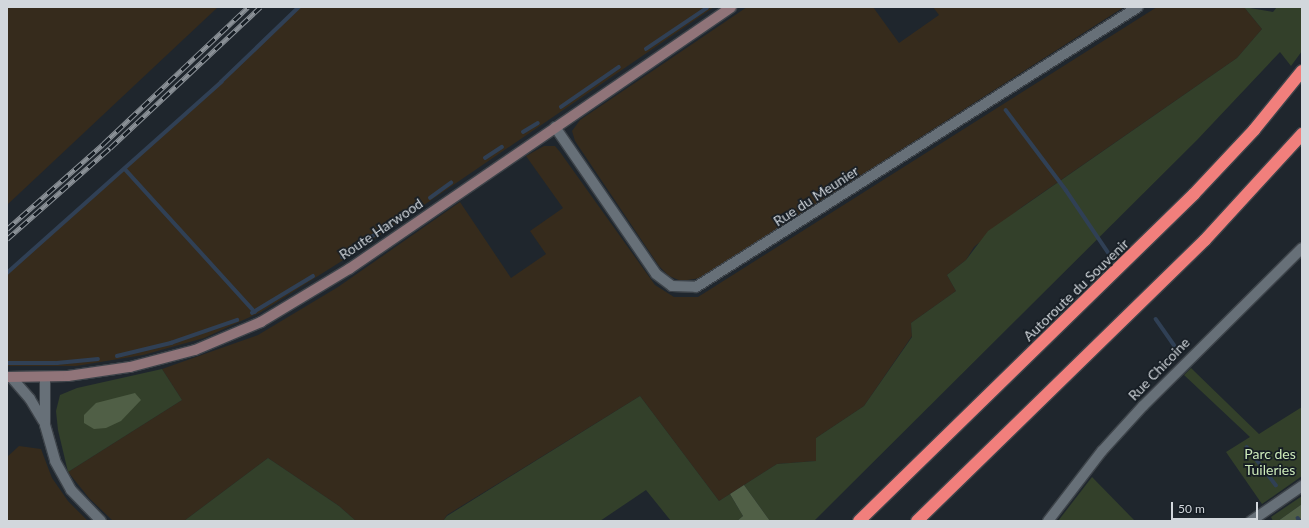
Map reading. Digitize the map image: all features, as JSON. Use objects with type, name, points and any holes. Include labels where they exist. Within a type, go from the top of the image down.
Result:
[{"type":"highway","name":"Autoroute du Souvenir","points":[[860,521],[1194,194],[1254,130],[1302,71]]},
{"type":"highway","points":[[917,521],[1205,240],[1302,134]]},
{"type":"main road","name":"Route Harwood","points":[[9,377],[45,377],[102,372],[153,362],[195,350],[248,329],[343,272],[732,7]]},
{"type":"street","name":"Rue du Meunier","points":[[556,127],[656,274],[672,286],[696,288],[1138,7]]},
{"type":"street","name":"Rue Chicoine","points":[[1048,521],[1102,451],[1143,406],[1302,248]]},
{"type":"street","points":[[9,377],[30,399],[45,425],[55,461],[65,481],[101,521]]},
{"type":"street","points":[[45,377],[45,425]]},
{"type":"street","points":[[1251,521],[1302,486]]},
{"type":"shaded area","points":[[7,7],[218,7],[7,205]]},
{"type":"shaded area","points":[[298,7],[714,7],[345,259],[261,312],[204,338],[143,355],[76,366],[7,366],[7,273],[119,175]]},
{"type":"shaded area","points":[[747,7],[873,7],[899,43],[939,15],[933,7],[1124,7],[700,278],[681,281],[669,276],[659,266],[575,141],[572,131],[580,120]]},
{"type":"shaded area","points":[[1157,7],[1244,7],[1262,29],[1237,58],[1022,207],[974,247],[966,260],[947,275],[956,291],[911,323],[912,336],[864,406],[816,438],[816,461],[777,464],[719,501],[640,396],[447,515],[443,521],[356,521],[339,506],[268,458],[184,521],[113,521],[89,498],[68,472],[182,400],[162,369],[258,335],[338,287],[460,202],[511,278],[546,254],[530,231],[563,208],[526,156],[544,146],[555,146],[560,152],[655,285],[674,297],[698,297]]},
{"type":"shaded area","points":[[19,446],[41,449],[52,478],[68,501],[88,521],[7,521],[7,457]]},
{"type":"green space","points":[[1244,7],[1273,12],[1277,7],[1302,7],[1302,51],[1291,66],[1280,52],[1197,140],[814,521],[770,521],[744,485],[777,464],[816,461],[816,438],[864,406],[912,337],[911,323],[956,291],[947,275],[966,260],[988,231],[1237,58],[1262,29]]},
{"type":"green space","name":"Parc des Tuileries","points":[[1191,368],[1259,434],[1302,407],[1302,476],[1262,504],[1226,452],[1250,437],[1184,375]]},
{"type":"green space","points":[[162,369],[182,400],[68,472],[58,430],[56,411],[60,395],[77,388]]},
{"type":"green space","points":[[135,393],[141,400],[121,421],[106,428],[94,429],[84,423],[84,415],[96,403]]},
{"type":"green space","points":[[640,396],[719,501],[730,494],[743,516],[737,521],[671,521],[646,490],[600,521],[443,521],[447,516]]},
{"type":"green space","points":[[268,458],[339,506],[356,521],[184,521]]},
{"type":"green space","points":[[1092,477],[1135,521],[1058,521]]},
{"type":"green space","points":[[744,485],[770,521],[737,521],[743,516],[730,494]]},
{"type":"green space","points":[[1302,496],[1302,504],[1278,521],[1273,521],[1271,517]]},
{"type":"green space","points":[[1302,504],[1302,521],[1278,521]]},
{"type":"waterway","points":[[7,273],[221,82],[299,7]]},
{"type":"waterway","points":[[646,49],[707,8]]},
{"type":"waterway","points":[[561,107],[619,67]]},
{"type":"waterway","points":[[1006,110],[1066,190],[1108,252]]},
{"type":"waterway","points":[[523,132],[538,123]]},
{"type":"waterway","points":[[485,158],[502,147]]},
{"type":"waterway","points":[[125,169],[255,312]]},
{"type":"waterway","points":[[430,198],[451,183]]},
{"type":"waterway","points":[[342,257],[386,227]]},
{"type":"waterway","points":[[252,313],[313,276]]},
{"type":"waterway","points":[[1156,319],[1174,345]]},
{"type":"waterway","points":[[117,356],[171,343],[237,320]]},
{"type":"waterway","points":[[7,363],[57,363],[98,359]]},
{"type":"waterway","points":[[1247,447],[1276,485]]},
{"type":"railway","points":[[7,229],[103,144],[248,7]]},
{"type":"railway","points":[[7,239],[110,148],[260,7]]}]
